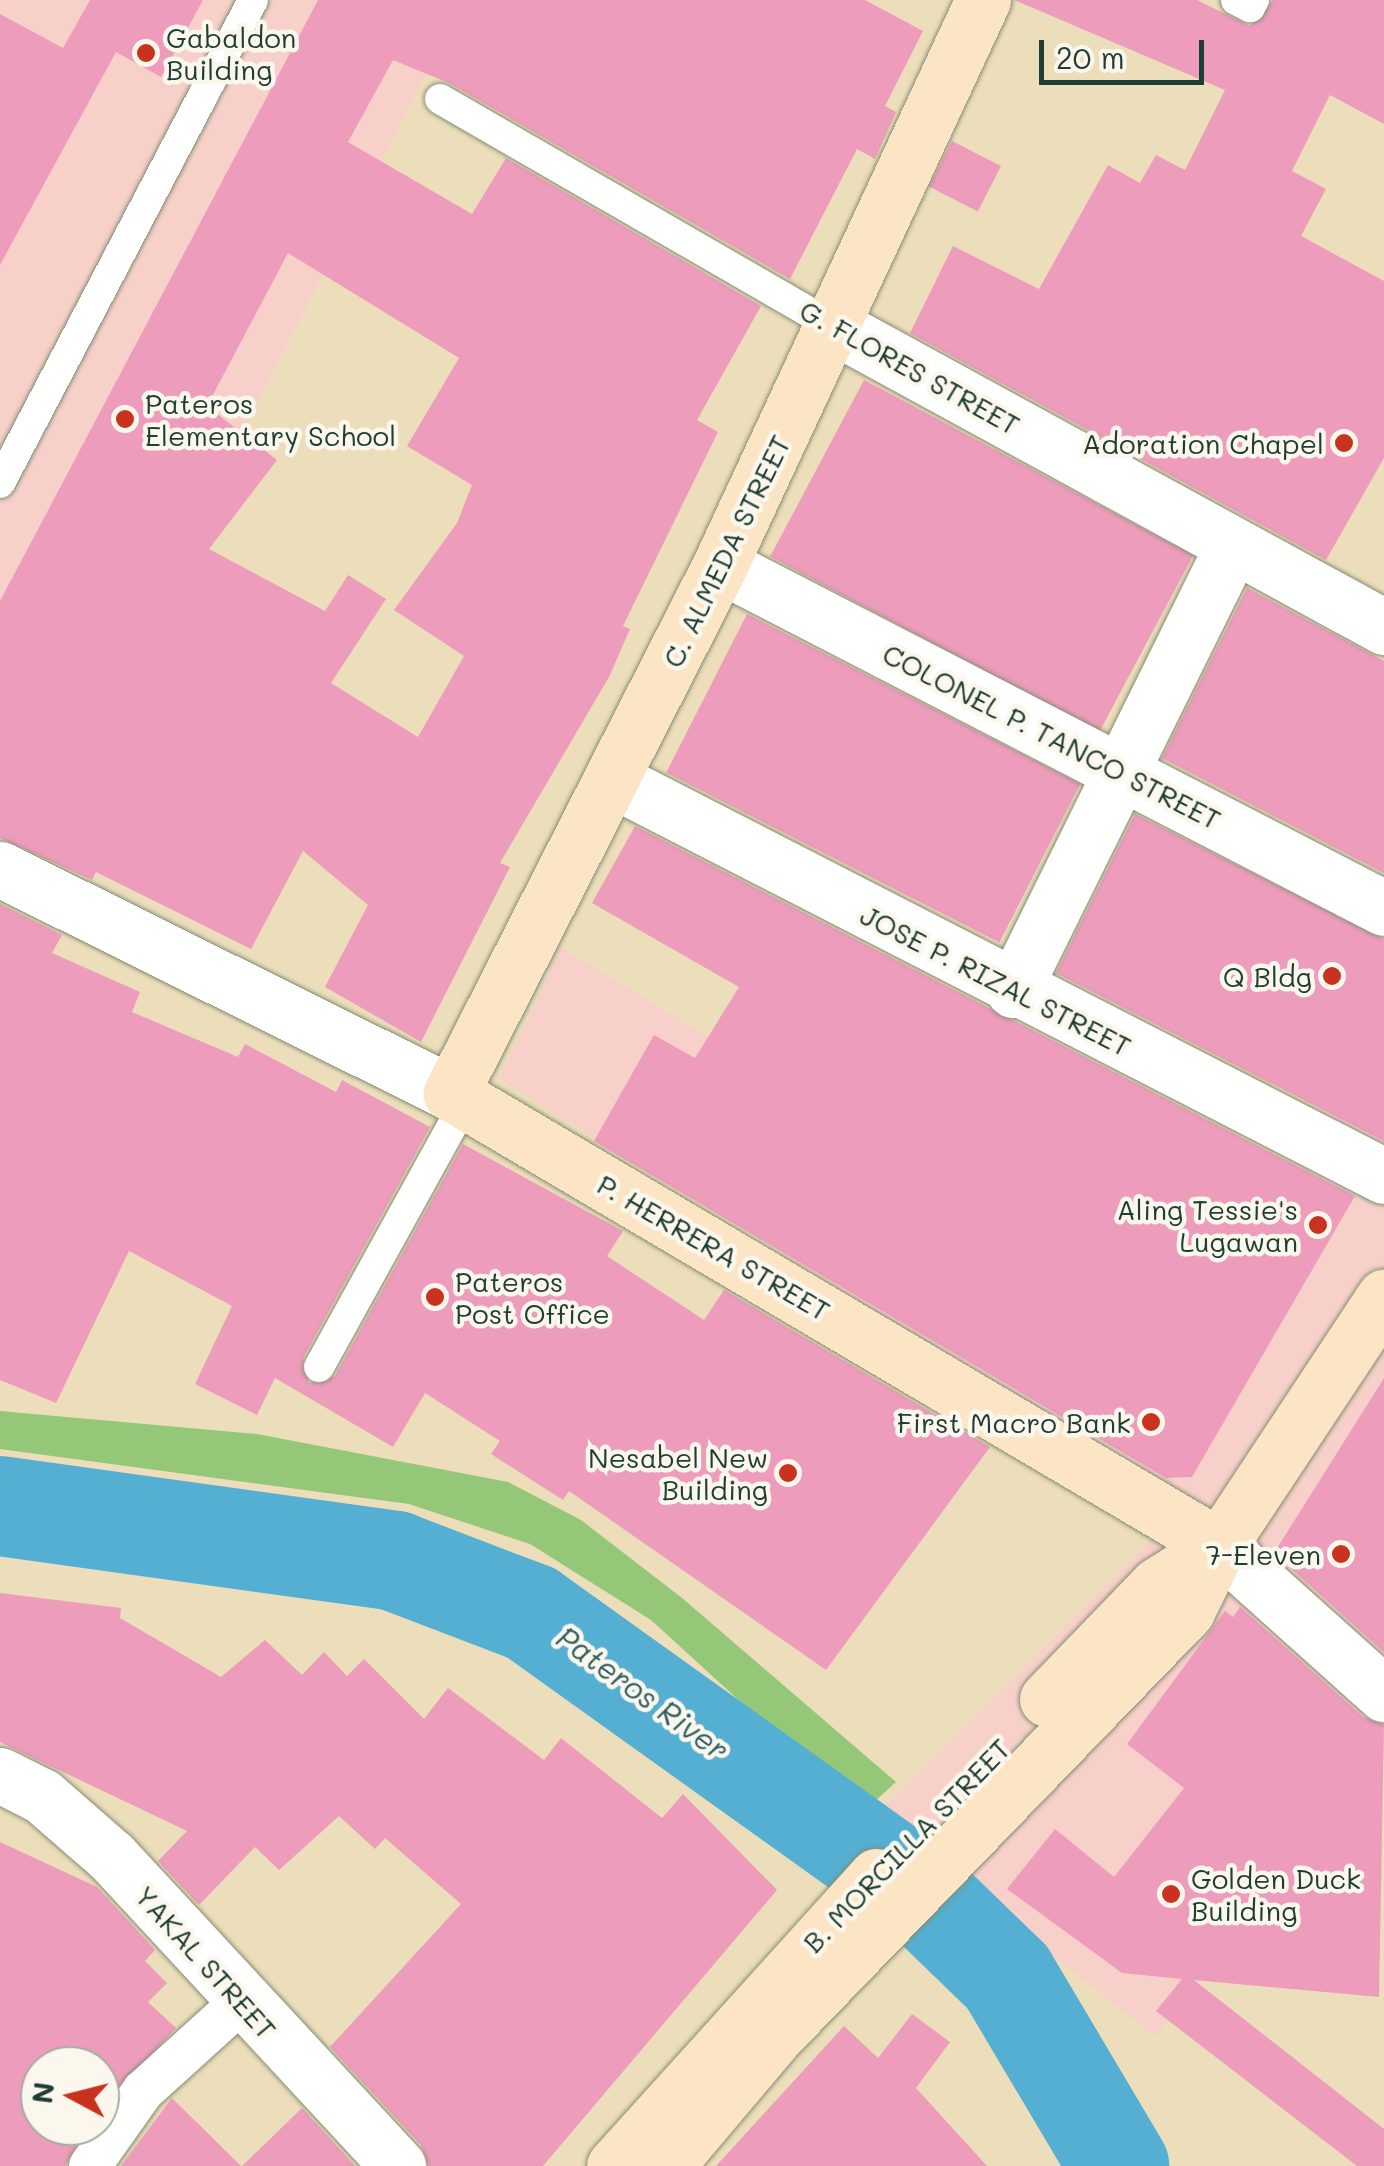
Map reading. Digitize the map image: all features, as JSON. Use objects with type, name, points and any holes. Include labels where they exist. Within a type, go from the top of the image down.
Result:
[{"type":"main road","name":"C. ALMEDA STREET","points":[[458,1097],[836,328],[983,0]]},
{"type":"main road","name":"P. HERRERA STREET","points":[[458,1097],[1219,1546]]},
{"type":"main road","name":"B. MORCILLA STREET","points":[[614,2166],[760,2024],[988,1786],[1157,1585],[1219,1546],[1381,1306]]},
{"type":"main road","name":"B. MORCILLA STREET","points":[[666,2166],[760,2024]]},
{"type":"street","name":"G. FLORES STREET","points":[[836,328],[1384,628]]},
{"type":"street","points":[[1013,990],[1126,775],[1233,545]]},
{"type":"street","name":"COLONEL P. TANCO STREET","points":[[720,565],[1384,908]]},
{"type":"street","name":"JOSE P. RIZAL STREET","points":[[611,779],[1013,990],[1384,1176]]},
{"type":"street","name":"P. HERRERA STREET","points":[[0,869],[458,1097]]},
{"type":"street","name":"P. HERRERA STREET","points":[[1219,1546],[1384,1694]]},
{"type":"street","name":"YAKAL STREET","points":[[0,1775],[42,1796],[112,1857],[240,2003],[398,2166]]},
{"type":"street","points":[[90,2166],[143,2091],[240,2003]]},
{"type":"lane","points":[[0,483],[253,0]]},
{"type":"lane","points":[[1236,0],[1250,7],[1254,0]]},
{"type":"lane","name":"G. FLORES STREET","points":[[440,99],[836,328]]},
{"type":"lane","points":[[319,1367],[458,1097]]},
{"type":"shaded area","name":"Pateros Elementary School","points":[[0,0],[464,0],[27,852],[0,838]]},
{"type":"shaded area","points":[[561,947],[1065,1255],[1250,1225],[1384,998],[1384,1742],[1155,2037],[876,1815],[1186,1505],[500,1079]]},
{"type":"green space","points":[[0,1411],[257,1434],[508,1482],[581,1520],[682,1598],[896,1782],[862,1813],[651,1620],[530,1544],[409,1504],[0,1449]]},
{"type":"building","points":[[90,0],[203,0],[161,77],[116,52],[0,265],[0,14],[63,48]]},
{"type":"building","points":[[318,0],[865,0],[923,31],[885,106],[896,112],[875,159],[857,149],[790,279],[449,83],[393,60],[348,142],[472,214],[506,158],[761,306],[697,420],[718,432],[623,626],[630,629],[609,677],[500,863],[510,867],[421,1042],[325,987],[368,905],[303,851],[251,949],[96,872],[92,880],[0,838],[0,601]],"holes":[[[288,253],[459,358],[407,446],[472,485],[457,523],[394,610],[464,656],[418,737],[331,683],[386,599],[348,575],[325,611],[209,549],[277,460],[207,406]]]},
{"type":"building","points":[[1014,0],[1197,0],[1250,26],[1273,0],[1384,0],[1384,124],[1330,95],[1292,171],[1326,189],[1301,236],[1384,281],[1384,458],[1326,560],[910,333],[953,246],[1039,289],[1108,165],[1140,183],[1156,155],[1185,170],[1225,90]]},
{"type":"building","points":[[952,141],[1001,166],[978,211],[929,186]]},
{"type":"building","points":[[864,380],[1193,555],[1099,732],[770,557]]},
{"type":"building","points":[[1247,588],[1384,661],[1384,873],[1162,758]]},
{"type":"building","points":[[747,614],[1080,784],[999,942],[666,773]]},
{"type":"building","points":[[1135,814],[1384,939],[1384,1141],[1056,973]]},
{"type":"building","points":[[635,826],[1355,1196],[1192,1477],[1166,1478],[594,1141],[654,1035],[695,1058],[739,987],[592,903]]},
{"type":"building","points":[[0,904],[62,935],[52,953],[140,992],[132,1012],[238,1057],[245,1044],[336,1092],[342,1080],[430,1127],[303,1358],[309,1383],[335,1376],[463,1144],[623,1231],[607,1256],[704,1320],[724,1290],[990,1447],[826,1670],[569,1491],[563,1500],[491,1454],[500,1441],[425,1393],[393,1447],[275,1378],[257,1415],[195,1384],[232,1306],[129,1251],[56,1403],[0,1380]]},
{"type":"building","points":[[1384,1378],[1384,1652],[1274,1553]]},
{"type":"building","points":[[0,1593],[121,1608],[120,1618],[221,1677],[265,1640],[302,1675],[324,1652],[347,1676],[364,1659],[424,1719],[448,1688],[544,1760],[561,1738],[662,1818],[683,1794],[777,1890],[543,2166],[428,2166],[421,2145],[330,2047],[461,1904],[385,1838],[375,1849],[339,1816],[279,1870],[255,1847],[199,1905],[158,1861],[187,1831],[0,1742]]},
{"type":"building","points":[[1240,1607],[1363,1717],[1384,1724],[1379,1997],[1194,1980],[1384,2129],[1384,2166],[1357,2166],[1156,2011],[1182,1979],[1122,1973],[1007,1889],[1055,1829],[1114,1877],[1184,1788],[1127,1744],[1225,1611],[1233,1617]]},
{"type":"building","points":[[0,1842],[97,1887],[155,1950],[145,1961],[167,1983],[148,2002],[176,2028],[120,2088],[120,2046],[20,2046],[20,2146],[76,2146],[65,2166],[0,2166]]},
{"type":"building","points":[[912,2014],[950,2042],[916,2088],[987,2166],[716,2166],[844,2026],[878,2058]]},
{"type":"building","points":[[172,2098],[241,2166],[121,2166]]},
{"type":"building","points":[[302,2108],[355,2166],[242,2166]]},
{"type":"waterway","name":"Pateros River","points":[[0,1506],[395,1561],[531,1613],[913,1886],[1007,1977],[1119,2166]]},
{"type":"place","name":"Gabaldon Building","points":[[146,53]]},
{"type":"place","name":"Pateros Elementary School","points":[[125,419]]},
{"type":"place","name":"Adoration Chapel","points":[[1344,443]]},
{"type":"place","name":"Q Bldg","points":[[1332,976]]},
{"type":"place","name":"Aling Tessie's Lugawan","points":[[1318,1225]]},
{"type":"place","name":"Pateros Post Office","points":[[435,1297]]},
{"type":"place","name":"First Macro Bank","points":[[1151,1422]]},
{"type":"place","name":"Nesabel New Building","points":[[788,1473]]},
{"type":"place","name":"7-Eleven","points":[[1341,1554]]},
{"type":"place","name":"Golden Duck Building","points":[[1171,1894]]}]
